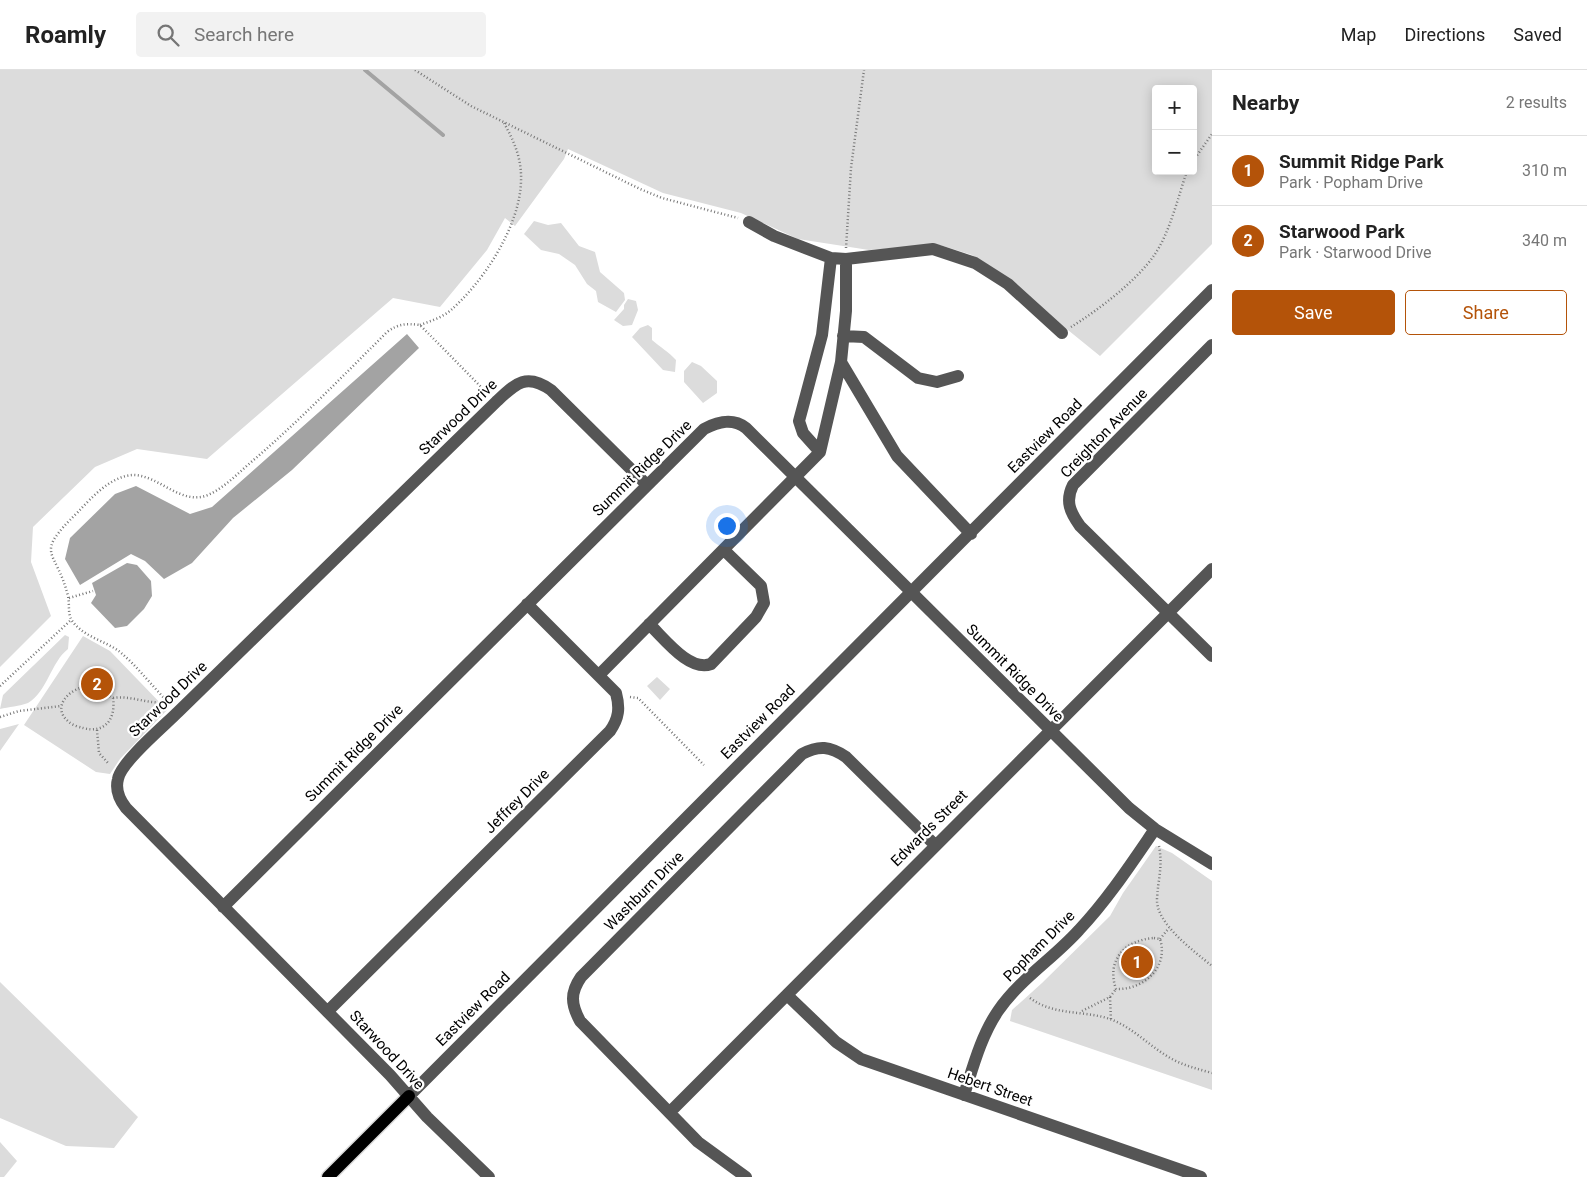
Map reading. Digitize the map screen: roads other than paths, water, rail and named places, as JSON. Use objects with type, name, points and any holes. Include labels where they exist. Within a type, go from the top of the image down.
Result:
[{"type":"main road","name":"Eastview Road","points":[[328,1177],[409,1096]]},
{"type":"street","points":[[749,222],[774,236],[831,258],[846,259],[933,249],[975,263],[1008,284],[1062,332]]},
{"type":"street","points":[[820,452],[804,433],[799,421],[822,335],[831,258]]},
{"type":"street","points":[[599,675],[820,452],[841,362],[846,259]]},
{"type":"street","name":"Eastview Road","points":[[409,1096],[910,591],[971,534],[1212,290]]},
{"type":"street","points":[[843,336],[864,337],[918,378],[937,382],[958,376]]},
{"type":"street","name":"Creighton Avenue","points":[[1212,345],[1074,486],[1069,493],[1068,504],[1071,514],[1080,526],[1212,656]]},
{"type":"street","points":[[841,362],[897,456],[971,534]]},
{"type":"street","name":"Starwood Drive","points":[[489,1177],[120,801],[117,785],[121,770],[496,402],[520,382],[531,380],[541,383],[647,485]]},
{"type":"street","name":"Summit Ridge Drive","points":[[222,907],[704,429],[713,424],[731,421],[746,428],[1129,808],[1155,830],[1212,864]]},
{"type":"street","points":[[650,624],[689,662],[700,666],[711,664],[756,618],[764,604],[765,598],[761,586],[724,550]]},
{"type":"street","name":"Edwards Street","points":[[670,1112],[934,845],[1212,569]]},
{"type":"street","name":"Jeffrey Drive","points":[[328,1011],[610,731],[618,715],[616,693],[527,604]]},
{"type":"street","name":"Washburn Drive","points":[[746,1177],[698,1142],[580,1021],[573,1008],[572,996],[574,987],[581,977],[802,754],[813,748],[825,746],[836,750],[846,757],[934,845]]},
{"type":"street","name":"Popham Drive","points":[[964,1095],[983,1039],[998,1010],[1079,931],[1110,895],[1155,830]]},
{"type":"street","name":"Hebert Street","points":[[786,995],[836,1042],[861,1059],[1202,1177]]},
{"type":"waterway","points":[[365,70],[443,135]]},
{"type":"place","name":"Starwood Park","points":[[97,684]]},
{"type":"place","name":"Summit Ridge Park","points":[[1137,962]]}]
